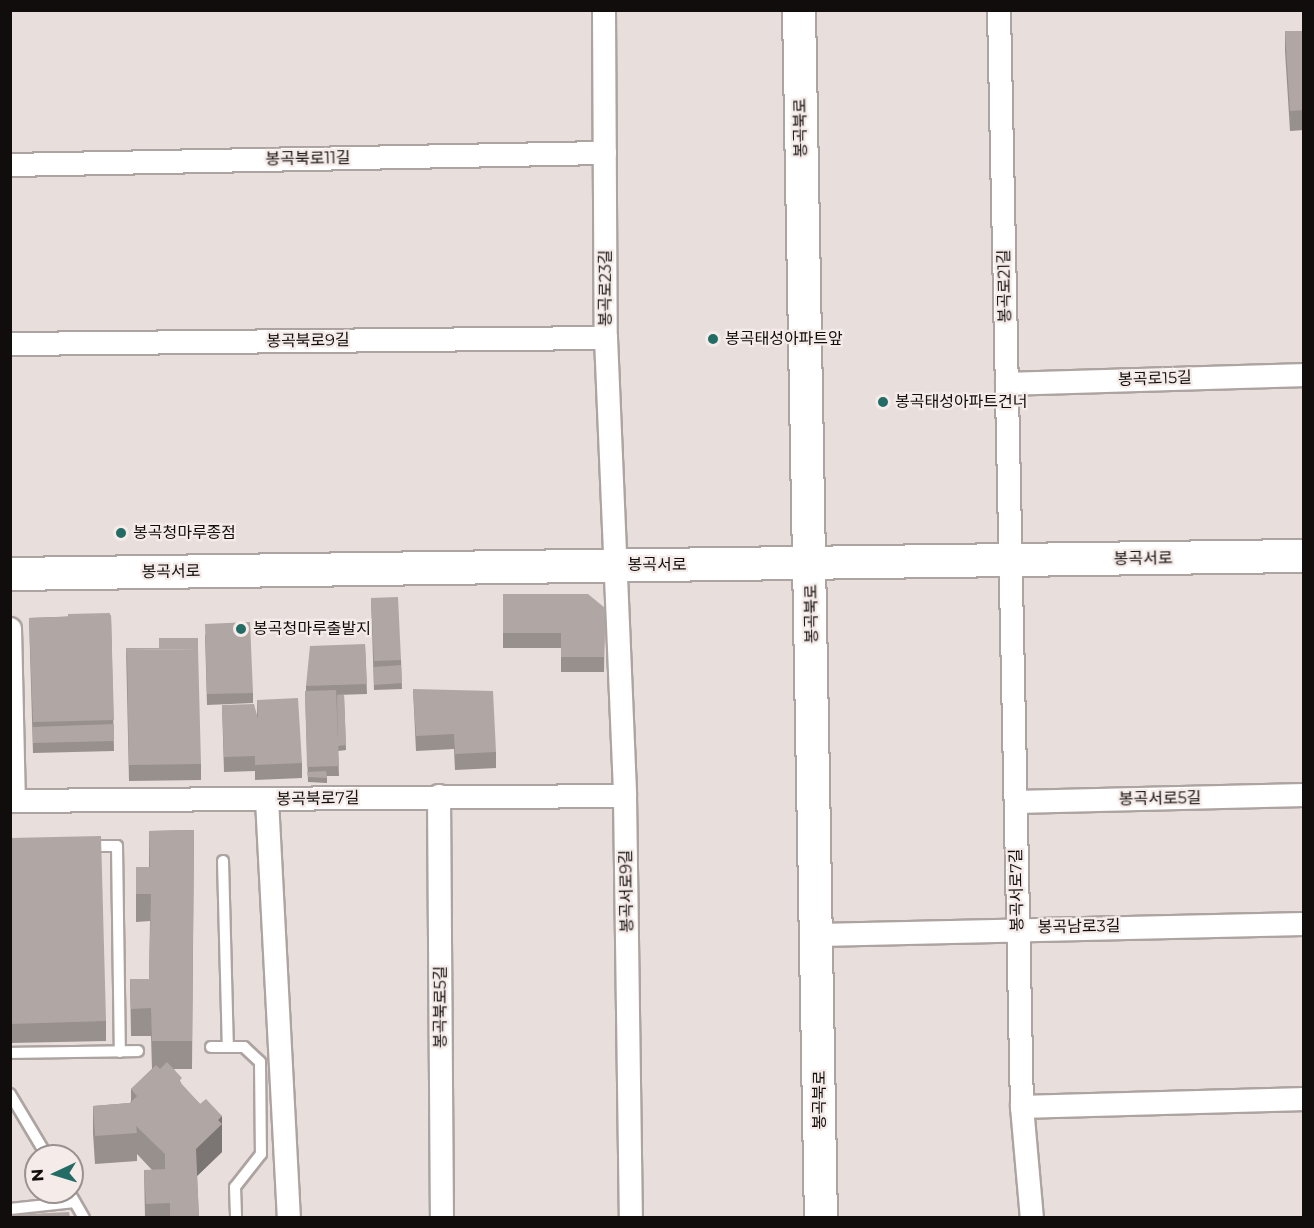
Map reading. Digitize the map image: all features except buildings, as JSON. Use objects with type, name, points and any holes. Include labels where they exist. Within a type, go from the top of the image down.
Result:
[{"type":"street","name":"봉곡로23길","points":[[604,10],[606,338],[618,565]]},
{"type":"street","name":"봉곡북로","points":[[799,10],[819,935],[821,1218]]},
{"type":"street","name":"봉곡로21길","points":[[999,10],[1011,561]]},
{"type":"street","name":"봉곡북로11길","points":[[10,165],[605,153]]},
{"type":"street","name":"봉곡북로9길","points":[[10,344],[606,338]]},
{"type":"street","name":"봉곡로15길","points":[[1007,384],[1304,375]]},
{"type":"street","name":"봉곡서로","points":[[10,574],[618,565],[811,565],[1304,556]]},
{"type":"street","name":"봉곡서로7길","points":[[1011,561],[1022,1107],[1032,1218]]},
{"type":"street","name":"봉곡서로9길","points":[[618,565],[625,796],[631,1218]]},
{"type":"street","points":[[10,629],[12,801]]},
{"type":"street","name":"봉곡서로5길","points":[[1016,802],[1304,795]]},
{"type":"street","name":"봉곡북로5길","points":[[439,796],[442,1218]]},
{"type":"street","name":"봉곡북로7길","points":[[12,801],[625,796]]},
{"type":"street","points":[[267,800],[289,1218]]},
{"type":"street","name":"봉곡남로3길","points":[[819,935],[1018,928],[1304,924]]},
{"type":"street","points":[[1022,1107],[1304,1099]]},
{"type":"lane","points":[[70,846],[117,846],[120,1052]]},
{"type":"lane","points":[[223,861],[228,1047]]},
{"type":"lane","points":[[212,1047],[244,1047],[260,1062],[261,1154],[235,1186],[236,1218]]},
{"type":"lane","points":[[10,1053],[138,1051]]},
{"type":"lane","points":[[10,1094],[40,1144]]},
{"type":"lane","points":[[10,1209],[56,1204]]},
{"type":"lane","points":[[76,1204],[84,1218]]},
{"type":"place","name":"봉곡태성아파트앞","points":[[713,339]]},
{"type":"place","name":"봉곡태성아파트건너","points":[[883,402]]},
{"type":"place","name":"봉곡청마루종점","points":[[121,533]]},
{"type":"place","name":"봉곡청마루출발지","points":[[241,629]]}]
